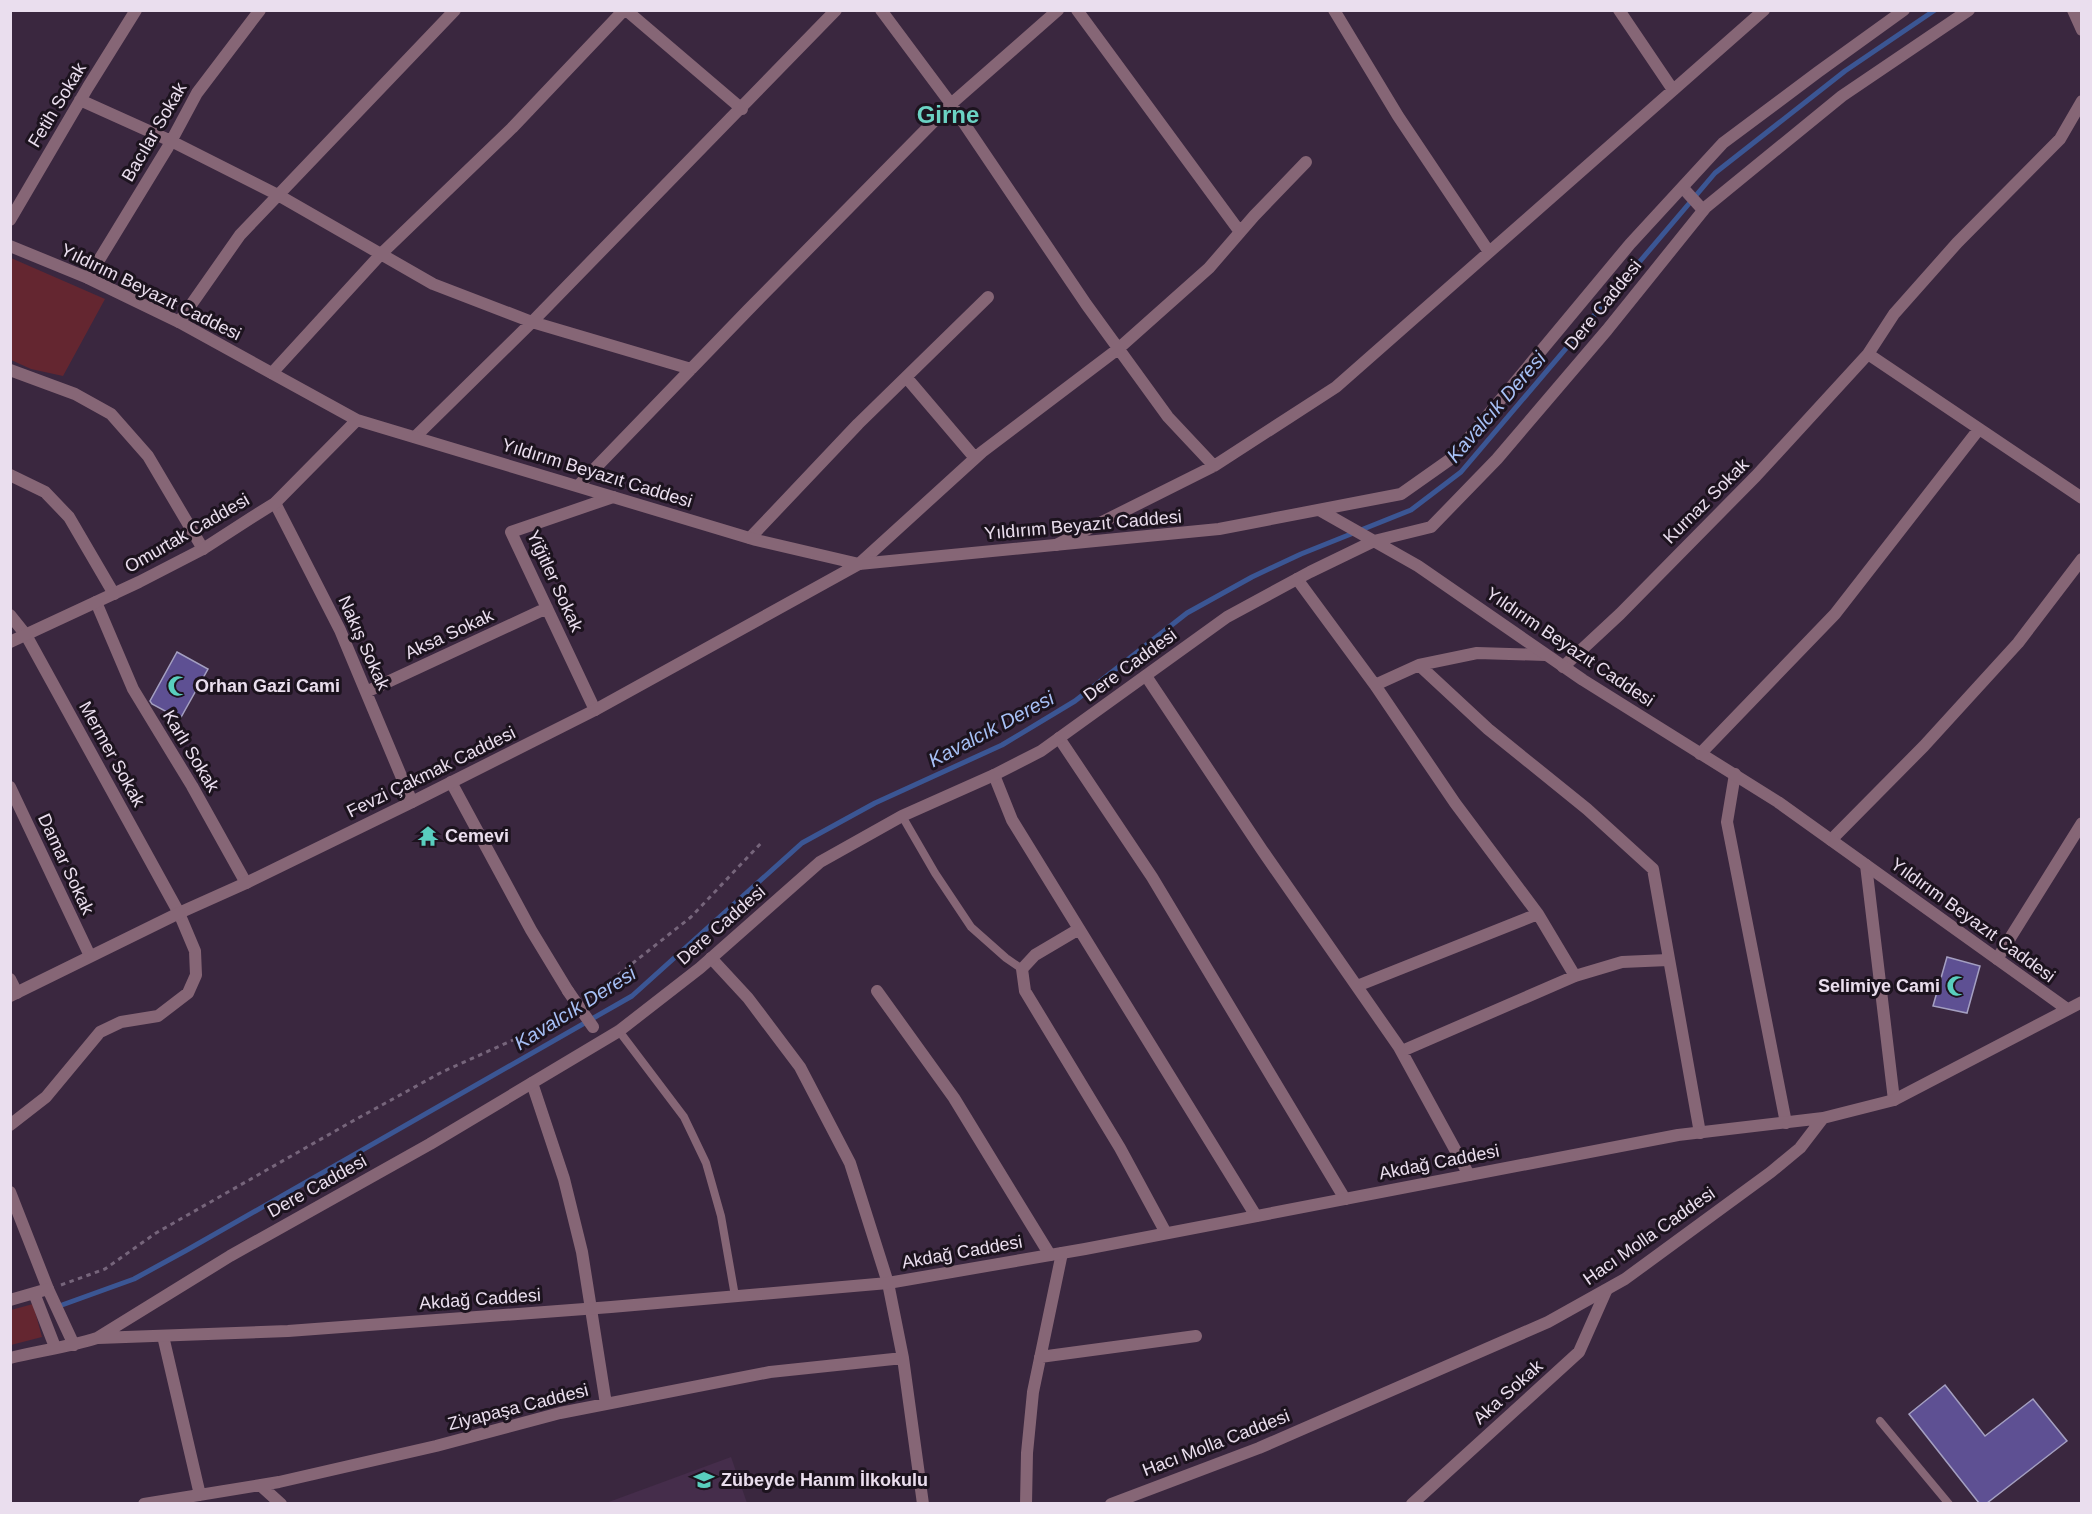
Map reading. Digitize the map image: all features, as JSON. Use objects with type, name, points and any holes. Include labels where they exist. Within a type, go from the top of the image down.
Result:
[{"type":"street","name":"Fetih Sokak","points":[[10,220],[136,10]]},
{"type":"street","name":"Bacılar Sokak","points":[[88,278],[171,141],[196,93],[260,10]]},
{"type":"street","points":[[179,322],[240,236],[455,10]]},
{"type":"street","points":[[272,373],[381,254],[512,128],[625,10],[742,109]]},
{"type":"street","points":[[415,437],[532,322],[836,10]]},
{"type":"street","points":[[881,10],[951,104],[1118,349],[1168,417],[1214,466]]},
{"type":"street","points":[[578,486],[951,104],[1058,10]]},
{"type":"street","points":[[1077,10],[1240,232]]},
{"type":"street","points":[[1334,10],[1398,116],[1489,252]]},
{"type":"street","points":[[1618,10],[1673,90]]},
{"type":"street","points":[[1055,545],[1214,466],[1336,387],[1764,10]]},
{"type":"street","name":"Dere Caddesi","points":[[1321,511],[1401,494],[1452,458],[1630,244],[1723,144],[1904,10]]},
{"type":"street","name":"Dere Caddesi","points":[[10,1358],[97,1338],[230,1256],[430,1144],[619,1031],[711,958],[820,862],[902,816],[994,775],[1041,751],[1227,617],[1374,541],[1431,527],[1497,459],[1703,210],[1842,96],[1969,10]]},
{"type":"street","points":[[2073,10],[2082,30]]},
{"type":"street","points":[[81,100],[171,141],[278,195],[433,284],[532,322],[691,369]]},
{"type":"street","name":"Kurnaz Sokak","points":[[1563,667],[1620,614],[1756,476],[1868,354],[1894,314],[1957,243],[2060,139],[2082,101]]},
{"type":"street","points":[[859,564],[975,458],[1118,349],[1209,268],[1306,162]]},
{"type":"street","points":[[1683,188],[1703,210]]},
{"type":"street","name":"Yıldırım Beyazıt Caddesi","points":[[10,246],[88,278],[179,322],[357,420],[750,538],[859,564],[1219,529],[1321,511],[1418,566],[1563,667],[1735,774],[2067,1009]]},
{"type":"street","points":[[750,538],[906,377],[988,297]]},
{"type":"street","points":[[1868,354],[2082,498]]},
{"type":"street","points":[[10,370],[75,394],[111,414],[148,456],[203,549]]},
{"type":"street","points":[[906,377],[975,458]]},
{"type":"street","name":"Omurtak Caddesi","points":[[10,642],[114,594],[203,549],[275,503],[357,420]]},
{"type":"street","points":[[1700,754],[1835,614],[1979,429]]},
{"type":"street","points":[[10,475],[45,492],[69,517],[114,594]]},
{"type":"street","name":"Yiğitler Sokak","points":[[595,710],[511,532],[613,496]]},
{"type":"street","name":"Nakış Sokak","points":[[275,503],[340,630],[412,802]]},
{"type":"street","points":[[1831,840],[1924,746],[2018,643],[2082,559]]},
{"type":"street","name":"Fevzi Çakmak Caddesi","points":[[14,994],[412,802],[595,710],[859,564]]},
{"type":"street","points":[[1297,579],[1375,685],[1455,803],[1538,914],[1575,976]]},
{"type":"street","name":"Karlı Sokak","points":[[96,602],[133,689],[192,786],[246,883]]},
{"type":"street","name":"Aksa Sokak","points":[[366,692],[547,608]]},
{"type":"street","name":"Mermer Sokak","points":[[10,615],[26,635],[179,913],[195,951],[196,975],[188,993],[158,1016],[121,1022],[100,1032],[46,1097],[10,1125]]},
{"type":"street","points":[[1375,685],[1419,665],[1477,653],[1546,655]]},
{"type":"street","points":[[1419,665],[1488,729],[1587,809],[1653,869],[1700,1132]]},
{"type":"street","points":[[1146,676],[1262,850],[1402,1051],[1469,1175]]},
{"type":"street","points":[[1059,738],[1152,877],[1345,1199]]},
{"type":"street","points":[[1735,774],[1727,822],[1786,1123]]},
{"type":"street","points":[[994,775],[1012,820],[1256,1216]]},
{"type":"street","points":[[451,782],[531,930],[602,1042]]},
{"type":"street","name":"Damar Sokak","points":[[10,788],[90,956]]},
{"type":"street","points":[[1997,958],[2082,823]]},
{"type":"street","points":[[1866,865],[1894,1100]]},
{"type":"street","points":[[1357,986],[1538,914]]},
{"type":"street","points":[[1079,929],[1035,955],[1022,969],[1025,991],[1120,1148],[1166,1233]]},
{"type":"street","points":[[711,958],[748,998],[800,1066],[850,1163],[888,1283],[903,1358],[923,1503]]},
{"type":"street","points":[[1402,1051],[1575,976],[1622,962],[1668,960]]},
{"type":"street","points":[[10,979],[14,994]]},
{"type":"street","points":[[877,991],[954,1098],[1056,1254],[1033,1392],[1027,1453],[1026,1503]]},
{"type":"street","points":[[1823,1118],[1894,1100],[2082,1002]]},
{"type":"street","points":[[532,1083],[564,1179],[582,1252],[606,1404]]},
{"type":"street","name":"Akdağ Caddesi","points":[[97,1338],[288,1331],[888,1283],[1056,1254],[1678,1135],[1823,1118]]},
{"type":"street","name":"Hacı Molla Caddesi","points":[[1111,1503],[1259,1448],[1548,1322],[1606,1291],[1771,1172],[1800,1148],[1823,1118]]},
{"type":"street","points":[[10,1192],[48,1289],[74,1345]]},
{"type":"street","points":[[10,1300],[48,1289]]},
{"type":"street","name":"Aka Sokak","points":[[1412,1503],[1580,1352],[1606,1291]]},
{"type":"street","points":[[34,1293],[55,1347]]},
{"type":"street","points":[[163,1336],[200,1495]]},
{"type":"street","points":[[1040,1357],[1196,1336]]},
{"type":"street","name":"Ziyapaşa Caddesi","points":[[144,1503],[260,1485],[425,1448],[560,1413],[770,1372],[903,1358]]},
{"type":"street","points":[[260,1485],[281,1503]]},
{"type":"lane","points":[[902,816],[935,873],[971,927],[1022,969]]},
{"type":"lane","points":[[619,1031],[684,1117],[706,1163],[721,1216],[735,1296]]},
{"type":"lane","points":[[1880,1421],[1950,1503]]},
{"type":"path","points":[[582,1003],[691,917],[763,841]]},
{"type":"path","points":[[48,1289],[105,1269],[156,1233],[341,1127],[442,1072],[522,1036],[572,1009]]},
{"type":"shaded area","points":[[11,258],[105,299],[63,376],[31,369],[11,360]]},
{"type":"shaded area","points":[[33,1304],[42,1337],[11,1345],[11,1310]]},
{"type":"shaded area","name":"Zübeyde Hanım İlkokulu","points":[[731,1457],[747,1503],[606,1503]]},
{"type":"building","name":"Orhan Gazi Cami","points":[[177,652],[208,669],[180,719],[150,701]]},
{"type":"building","name":"Selimiye Cami","points":[[1947,957],[1980,966],[1967,1013],[1933,1006]]},
{"type":"building","points":[[1945,1385],[1985,1436],[2033,1399],[2067,1441],[1987,1503],[1979,1503],[1909,1414]]},
{"type":"waterway","name":"Kavalcık Deresi","points":[[62,1305],[134,1279],[632,996],[802,843],[875,803],[1002,745],[1075,701],[1187,613],[1252,577],[1301,554],[1411,510],[1461,472],[1715,173],[1845,71],[1935,10]]},
{"type":"place","name":"Orhan Gazi Cami","points":[[178,686]]},
{"type":"place","name":"Cemevi","points":[[428,836]]},
{"type":"place","name":"Selimiye Cami","points":[[1957,986]]},
{"type":"place","name":"Zübeyde Hanım İlkokulu","points":[[704,1480]]},
{"type":"district","name":"Girne","points":[[948,115]]}]
